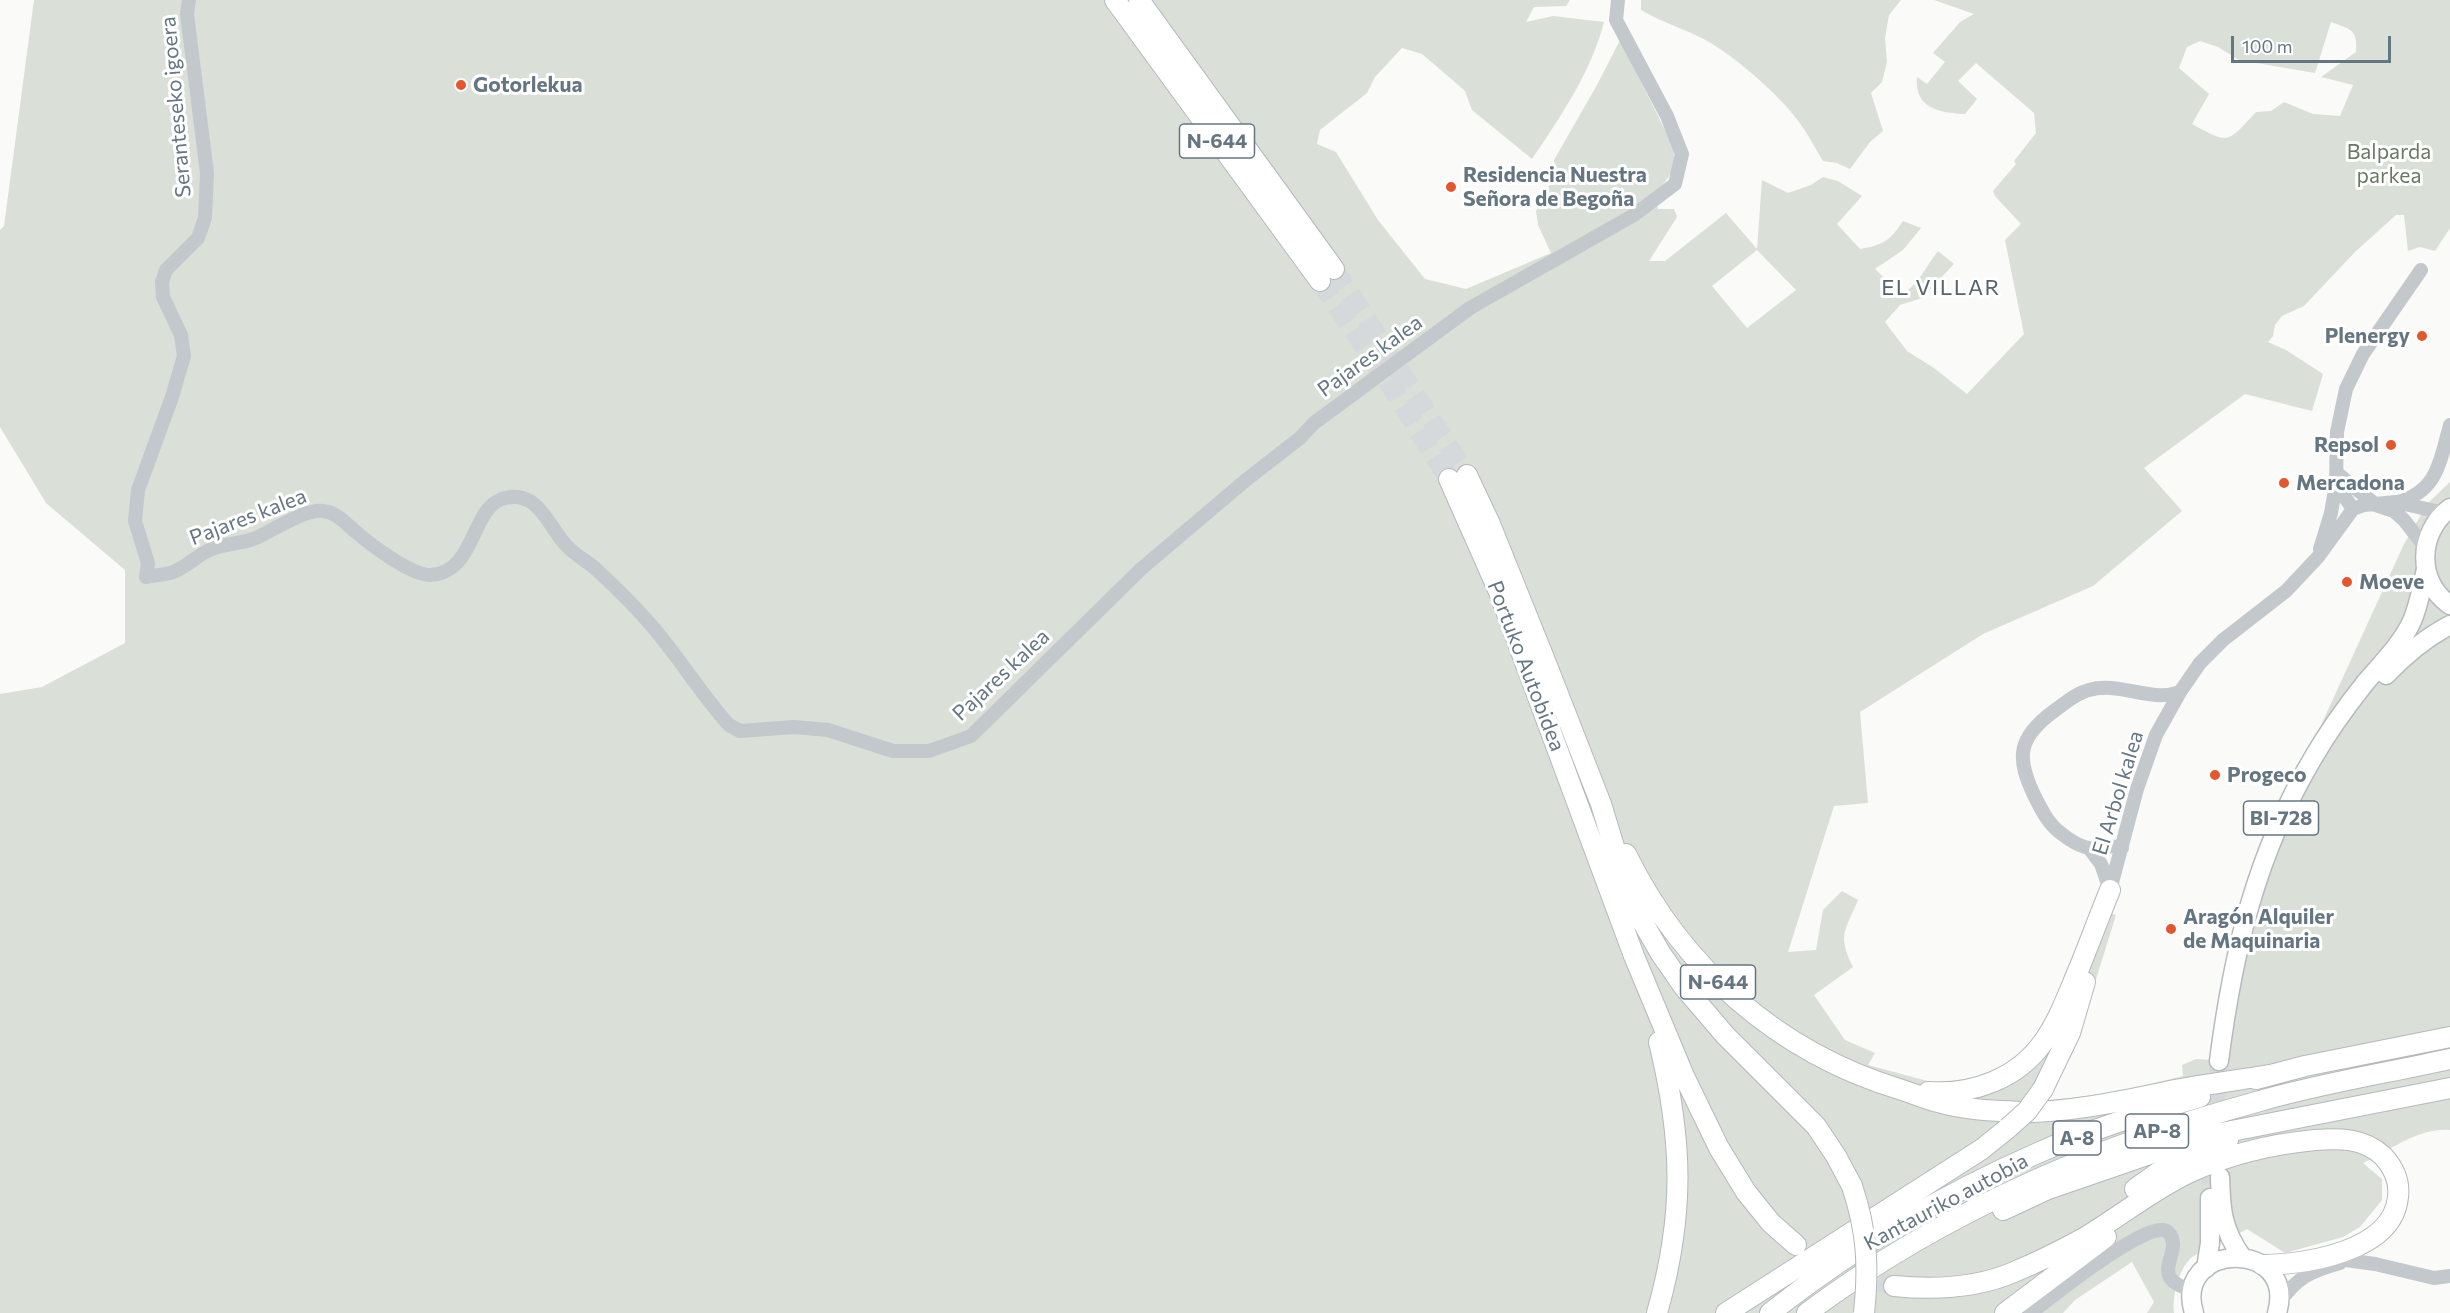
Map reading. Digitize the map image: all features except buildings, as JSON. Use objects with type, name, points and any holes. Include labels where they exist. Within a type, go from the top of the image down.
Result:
[{"type":"highway","name":"N-644","points":[[1115,0],[1327,275],[1138,0]]},
{"type":"highway","name":"Portuko Autobidea","points":[[1601,804],[1490,524],[1458,477],[1634,956]]},
{"type":"highway","name":"N-644","points":[[1601,804],[1635,874],[1659,914],[1692,956],[1728,992],[1763,1022],[1819,1057],[1861,1076],[1939,1103],[2023,1112],[2126,1100],[2269,1075]]},
{"type":"highway","points":[[1601,804],[1626,886],[1661,954],[1702,1010],[1816,1126],[1852,1186],[1860,1209],[1866,1239],[1869,1273],[1864,1313]]},
{"type":"highway","name":"N-644","points":[[1901,1090],[1940,1093],[1972,1089],[1992,1083],[2029,1058],[2044,1042],[2062,1010],[2110,890]]},
{"type":"highway","points":[[1726,1313],[1982,1149],[2027,1110],[2043,1089],[2070,1033],[2110,890]]},
{"type":"highway","name":"N-644","points":[[1634,956],[1684,1076],[1723,1156],[1757,1207],[1796,1245]]},
{"type":"highway","name":"N-644","points":[[1634,956],[1664,1061],[1677,1131],[1676,1219],[1670,1263],[1657,1313]]},
{"type":"highway","name":"Kantauriko autobia","points":[[1770,1313],[1871,1241],[1949,1197],[2041,1152],[2125,1120],[2269,1075],[2450,1037]]},
{"type":"highway","name":"AP-8","points":[[1807,1313],[1885,1259],[1965,1213],[2050,1172],[2133,1139],[2262,1100],[2450,1059]]},
{"type":"highway","name":"Kantauriko autobia","points":[[1826,1313],[1933,1246],[2048,1189],[2138,1156],[2196,1138],[2450,1088]]},
{"type":"highway","points":[[2036,1262],[2159,1172],[2264,1124]]},
{"type":"highway","points":[[1894,1286],[1933,1288],[1992,1280],[2036,1262],[2083,1238],[2154,1191],[2189,1172],[2242,1153],[2272,1146],[2326,1139],[2355,1141],[2376,1150],[2391,1166],[2397,1178],[2398,1200],[2385,1227],[2360,1245],[2323,1257],[2287,1264],[2263,1265]]},
{"type":"highway","points":[[2005,1313],[2136,1214],[2192,1180],[2272,1146]]},
{"type":"main road","name":"BI-728","points":[[2447,511],[2432,528],[2426,547],[2426,568],[2417,607],[2403,637],[2355,696],[2314,756],[2278,825],[2265,856],[2242,927],[2228,993],[2223,1062],[2254,923],[2277,853],[2294,815],[2314,777],[2363,703],[2407,653],[2450,625]]},
{"type":"main road","name":"BI-728","points":[[2426,568],[2437,592],[2450,605]]},
{"type":"main road","points":[[2206,1268],[2215,1180],[2224,1224],[2230,1240],[2242,1257]]},
{"type":"main road","points":[[2194,1313],[2193,1290],[2198,1278],[2217,1260],[2229,1257],[2242,1257],[2263,1265],[2275,1282],[2278,1308]]},
{"type":"street","name":"Seranteseko igoera","points":[[146,577],[148,563],[135,521],[138,490],[172,398],[184,356],[181,335],[163,297],[162,282],[166,270],[198,238],[205,218],[207,195],[207,173],[187,14],[189,0]]},
{"type":"street","name":"Pajares kalea","points":[[146,577],[173,572],[212,549],[253,540],[305,514],[320,511],[339,517],[358,534],[410,570],[427,575],[442,573],[454,566],[495,502],[506,497],[523,498],[536,505],[552,522],[565,544],[597,570],[651,624],[729,725],[740,731],[794,727],[828,730],[893,751],[928,751],[971,736],[1141,569],[1246,480],[1300,438],[1314,423],[1470,308],[1634,215],[1675,184],[1682,154],[1667,116],[1616,20],[1618,0]]},
{"type":"street","name":"El Arbol kalea","points":[[2318,556],[2341,480],[2337,432],[2346,389],[2363,354],[2421,270]]},
{"type":"street","points":[[2341,480],[2354,509],[2364,505],[2396,502],[2418,494],[2434,478],[2450,425]]},
{"type":"street","points":[[2341,480],[2376,505],[2394,512],[2404,520],[2426,547]]},
{"type":"street","points":[[2396,502],[2447,511]]},
{"type":"street","name":"El Arbol kalea","points":[[2110,890],[2138,789],[2156,735],[2180,692],[2200,663],[2223,640],[2286,591],[2318,556],[2354,509]]},
{"type":"street","points":[[2110,890],[2101,864],[2089,848],[2063,836],[2052,826],[2040,806],[2025,776],[2021,761],[2030,732],[2038,722],[2089,690],[2111,688],[2148,696],[2169,696],[2180,692]]},
{"type":"street","points":[[2089,848],[2103,846],[2122,848]]},
{"type":"street","points":[[2031,1313],[2107,1257],[2142,1236],[2160,1230],[2165,1230],[2170,1234],[2173,1241],[2168,1268],[2172,1281],[2180,1287],[2193,1290]]},
{"type":"street","points":[[2323,1257],[2351,1260],[2434,1278],[2450,1276]]},
{"type":"street","points":[[2278,1308],[2289,1289],[2303,1275],[2351,1260]]},
{"type":"green space","name":"Balparda parkea","points":[[34,0],[1570,0],[1566,6],[1534,7],[1526,22],[1553,16],[1604,22],[1592,58],[1583,76],[1532,159],[1472,110],[1465,91],[1449,77],[1422,54],[1402,48],[1375,77],[1367,93],[1320,130],[1317,144],[1336,152],[1378,220],[1425,279],[1466,289],[1551,253],[1538,225],[1536,211],[1556,172],[1554,160],[1620,40],[1674,148],[1675,155],[1671,173],[1656,192],[1658,209],[1674,209],[1677,217],[1649,261],[1665,261],[1726,213],[1757,249],[1762,180],[1788,193],[1811,185],[1823,177],[1838,181],[1862,196],[1837,224],[1860,249],[1885,241],[1903,221],[1921,228],[1903,250],[1875,269],[1902,295],[1918,280],[1938,251],[1954,264],[1922,298],[1900,305],[1885,322],[1907,351],[1934,368],[1967,394],[2024,334],[2005,240],[2021,224],[1993,191],[2016,164],[2014,161],[2036,133],[2034,113],[1976,63],[1958,81],[1977,99],[1965,114],[1938,110],[1924,102],[1917,87],[1917,77],[1927,84],[1945,62],[1933,53],[1960,22],[1974,14],[1934,0],[2450,0],[2450,228],[2435,251],[2420,247],[2408,251],[2404,215],[2396,215],[2355,252],[2304,306],[2282,316],[2275,325],[2273,336],[2268,342],[2286,350],[2323,374],[2312,411],[2245,394],[2144,468],[2182,511],[2093,586],[1983,634],[1860,712],[1868,803],[1834,806],[1788,952],[1816,950],[1823,910],[1842,891],[1858,900],[1846,926],[1844,940],[1853,967],[1814,995],[1845,1040],[1875,1053],[1868,1065],[1935,1083],[1962,1081],[1988,1075],[2012,1061],[2043,1029],[2095,907],[2116,915],[2074,1050],[2047,1101],[2123,1091],[2183,1076],[2182,1065],[2196,1059],[2212,1060],[2219,1013],[2306,758],[2404,544],[2428,503],[2450,482],[2450,1130],[2439,1130],[2416,1136],[2363,1163],[2382,1179],[2382,1200],[2360,1227],[2343,1237],[2285,1253],[2247,1229],[2193,1256],[2185,1265],[2179,1278],[2175,1293],[2174,1313],[2147,1313],[2154,1302],[2132,1262],[2075,1300],[2063,1313],[0,1313],[0,694],[42,687],[125,643],[125,570],[46,503],[0,427],[0,230],[4,226]],"holes":[[[2331,22],[2351,31],[2356,39],[2356,52],[2321,77],[2353,85],[2340,116],[2313,114],[2284,102],[2271,111],[2256,112],[2239,130],[2227,138],[2221,138],[2192,124],[2209,94],[2179,68],[2187,47],[2200,41],[2218,47],[2239,60],[2315,73]],[[1757,250],[1796,290],[1747,328],[1712,286]]]},
{"type":"green space","points":[[1641,0],[1901,0],[1889,15],[1885,38],[1887,62],[1882,82],[1871,93],[1883,131],[1870,142],[1850,169],[1837,163],[1823,161],[1799,122],[1762,82],[1710,43],[1641,10]]},
{"type":"tunnel","points":[[1334,269],[1467,475]]},
{"type":"tunnel","points":[[1320,281],[1389,383],[1449,479]]},
{"type":"tunnel","points":[[2210,1184],[2219,1061]]},
{"type":"tunnel","points":[[1823,1259],[1840,1268],[1894,1286]]},
{"type":"place","name":"Gotorlekua","points":[[461,85]]},
{"type":"place","name":"Residencia Nuestra Señora de Begoña","points":[[1451,187]]},
{"type":"place","name":"Plenergy","points":[[2422,336]]},
{"type":"place","name":"Repsol","points":[[2391,445]]},
{"type":"place","name":"Mercadona","points":[[2284,483]]},
{"type":"place","name":"Moeve","points":[[2347,582]]},
{"type":"place","name":"Progeco","points":[[2215,775]]},
{"type":"place","name":"Aragón Alquiler de Maquinaria","points":[[2171,929]]},
{"type":"district","name":"EL VILLAR","points":[[1941,288]]}]
